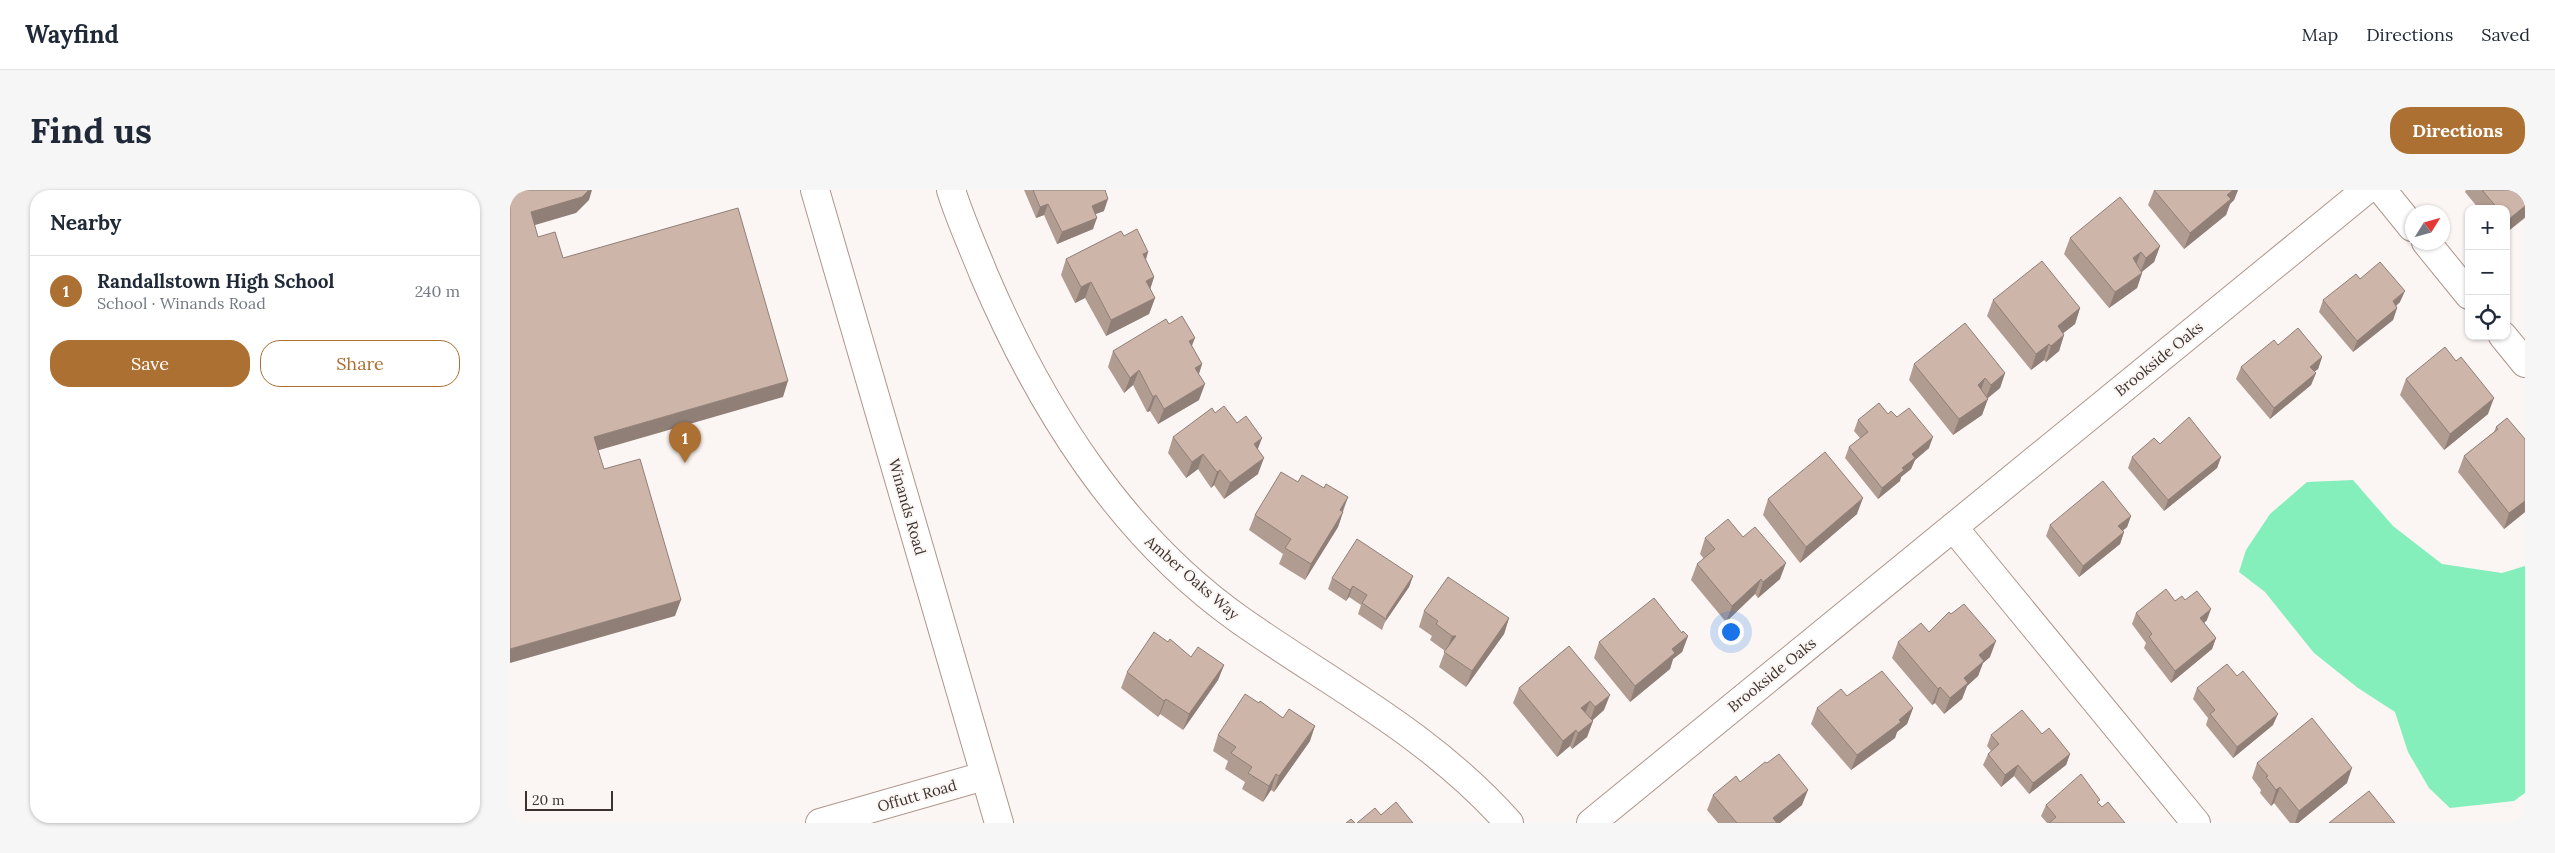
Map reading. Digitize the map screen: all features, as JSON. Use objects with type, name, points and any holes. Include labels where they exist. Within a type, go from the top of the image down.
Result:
[{"type":"street","name":"Winands Road","points":[[815,190],[999,823]]},
{"type":"street","name":"Amber Oaks Way","points":[[951,190],[995,299],[1025,363],[1091,470],[1122,512],[1155,548],[1195,584],[1239,619],[1403,727],[1452,766],[1489,800],[1510,823]]},
{"type":"street","name":"Brookside Oaks","points":[[1591,823],[2366,190]]},
{"type":"street","points":[[2382,190],[2405,218]]},
{"type":"street","points":[[2432,250],[2465,290]]},
{"type":"street","points":[[2506,340],[2525,363]]},
{"type":"street","points":[[1953,527],[2196,823]]},
{"type":"street","name":"Offutt Road","points":[[820,823],[984,776]]},
{"type":"green space","points":[[2353,480],[2393,526],[2442,564],[2502,573],[2525,566],[2525,793],[2514,801],[2450,808],[2429,788],[2408,752],[2395,712],[2358,688],[2314,653],[2265,592],[2239,572],[2246,550],[2270,514],[2307,482]]},
{"type":"building","points":[[510,190],[589,190],[582,197],[531,212],[538,237],[555,232],[563,258],[738,208],[788,381],[594,437],[604,469],[640,459],[681,600],[510,649]]},
{"type":"building","points":[[1033,190],[1105,190],[1108,199],[1092,206],[1097,218],[1062,232],[1048,204],[1040,207]]},
{"type":"building","points":[[2154,190],[2233,190],[2227,195],[2231,199],[2190,233]]},
{"type":"building","points":[[2482,190],[2525,190],[2525,206],[2510,218],[2510,205],[2495,205]]},
{"type":"building","points":[[2120,197],[2160,246],[2146,258],[2141,252],[2133,258],[2142,273],[2115,292],[2070,238]]},
{"type":"building","points":[[1137,229],[1148,252],[1143,254],[1154,277],[1146,281],[1155,298],[1111,320],[1091,282],[1081,287],[1066,259],[1121,231],[1124,236]]},
{"type":"building","points":[[2042,261],[2080,308],[2058,326],[2064,335],[2051,346],[2049,344],[2036,354],[1993,300]]},
{"type":"building","points":[[2380,262],[2405,291],[2393,301],[2397,308],[2357,341],[2323,300],[2356,274],[2360,279]]},
{"type":"building","points":[[1182,316],[1195,338],[1189,341],[1202,364],[1195,368],[1205,384],[1164,409],[1156,395],[1153,397],[1139,370],[1130,378],[1113,351],[1166,319],[1169,324]]},
{"type":"building","points":[[1965,323],[2005,373],[1991,385],[1985,378],[1978,385],[1988,399],[1959,419],[1914,364]]},
{"type":"building","points":[[2298,328],[2322,357],[2310,367],[2316,373],[2274,408],[2241,367],[2274,340],[2278,345]]},
{"type":"building","points":[[2445,347],[2456,361],[2461,357],[2494,398],[2450,434],[2406,379]]},
{"type":"building","points":[[1879,403],[1888,414],[1891,411],[1897,417],[1909,408],[1933,437],[1912,454],[1915,458],[1902,468],[1904,470],[1882,488],[1849,447],[1868,432],[1858,420]]},
{"type":"building","points":[[1224,406],[1237,423],[1246,416],[1262,438],[1254,444],[1264,458],[1230,483],[1220,470],[1217,472],[1203,454],[1192,462],[1173,437],[1212,408],[1215,413]]},
{"type":"building","points":[[2189,417],[2221,457],[2168,500],[2132,457],[2154,438],[2160,444]]},
{"type":"building","points":[[2507,418],[2525,439],[2525,501],[2509,513],[2464,456],[2498,429],[2496,427]]},
{"type":"building","points":[[1825,452],[1863,498],[1806,547],[1768,499]]},
{"type":"building","points":[[1281,472],[1298,482],[1302,475],[1324,488],[1326,484],[1348,497],[1340,510],[1343,512],[1311,564],[1285,548],[1291,539],[1255,515]]},
{"type":"building","points":[[2103,481],[2131,516],[2118,526],[2124,532],[2083,566],[2050,525]]},
{"type":"building","points":[[1728,519],[1743,537],[1755,527],[1786,563],[1763,582],[1761,579],[1732,606],[1697,564],[1715,549],[1705,538]]},
{"type":"building","points":[[1357,539],[1413,576],[1386,619],[1362,603],[1367,595],[1353,586],[1350,590],[1332,578]]},
{"type":"building","points":[[1448,577],[1509,618],[1472,671],[1444,652],[1456,636],[1452,636],[1436,624],[1438,621],[1424,611]]},
{"type":"building","points":[[2166,589],[2175,601],[2182,596],[2185,600],[2197,591],[2211,609],[2200,618],[2216,638],[2175,671],[2149,637],[2152,634],[2136,613]]},
{"type":"building","points":[[1654,598],[1682,633],[1683,631],[1688,636],[1672,649],[1675,653],[1635,686],[1599,642]]},
{"type":"building","points":[[1964,604],[1996,641],[1979,655],[1984,661],[1964,678],[1968,683],[1950,698],[1940,687],[1938,689],[1898,642],[1921,623],[1929,632],[1949,612],[1951,614]]},
{"type":"building","points":[[1154,632],[1168,642],[1170,639],[1191,657],[1198,647],[1224,665],[1189,714],[1166,699],[1164,701],[1127,672]]},
{"type":"building","points":[[1569,646],[1610,695],[1595,707],[1590,701],[1581,708],[1593,721],[1578,733],[1576,730],[1563,741],[1519,688]]},
{"type":"building","points":[[2227,664],[2237,676],[2243,671],[2278,714],[2237,747],[2210,714],[2215,710],[2197,688]]},
{"type":"building","points":[[1882,671],[1913,708],[1899,720],[1901,722],[1857,755],[1817,708],[1841,689],[1847,696]]},
{"type":"building","points":[[1245,694],[1259,703],[1260,701],[1283,718],[1289,709],[1315,726],[1279,776],[1276,774],[1269,786],[1248,773],[1252,767],[1231,753],[1236,747],[1218,735]]},
{"type":"building","points":[[2022,710],[2042,734],[2049,728],[2070,754],[2033,783],[2018,765],[2005,775],[1988,754],[1999,744],[1991,735]]},
{"type":"building","points":[[2312,718],[2352,768],[2299,811],[2280,787],[2276,790],[2266,777],[2268,776],[2257,763]]},
{"type":"building","points":[[1779,754],[1808,790],[1773,818],[1777,823],[1737,823],[1713,795],[1736,776],[1740,782],[1765,762],[1767,763]]},
{"type":"building","points":[[2081,774],[2100,800],[2097,802],[2102,807],[2108,802],[2125,823],[2049,823],[2056,817],[2046,805]]},
{"type":"building","points":[[2369,791],[2395,823],[2329,823]]},
{"type":"building","points":[[1396,802],[1413,823],[1357,823],[1375,808],[1381,815]]},
{"type":"building","points":[[1351,819],[1355,823],[1346,823]]},
{"type":"place","name":"Randallstown High School","points":[[685,463]]}]
